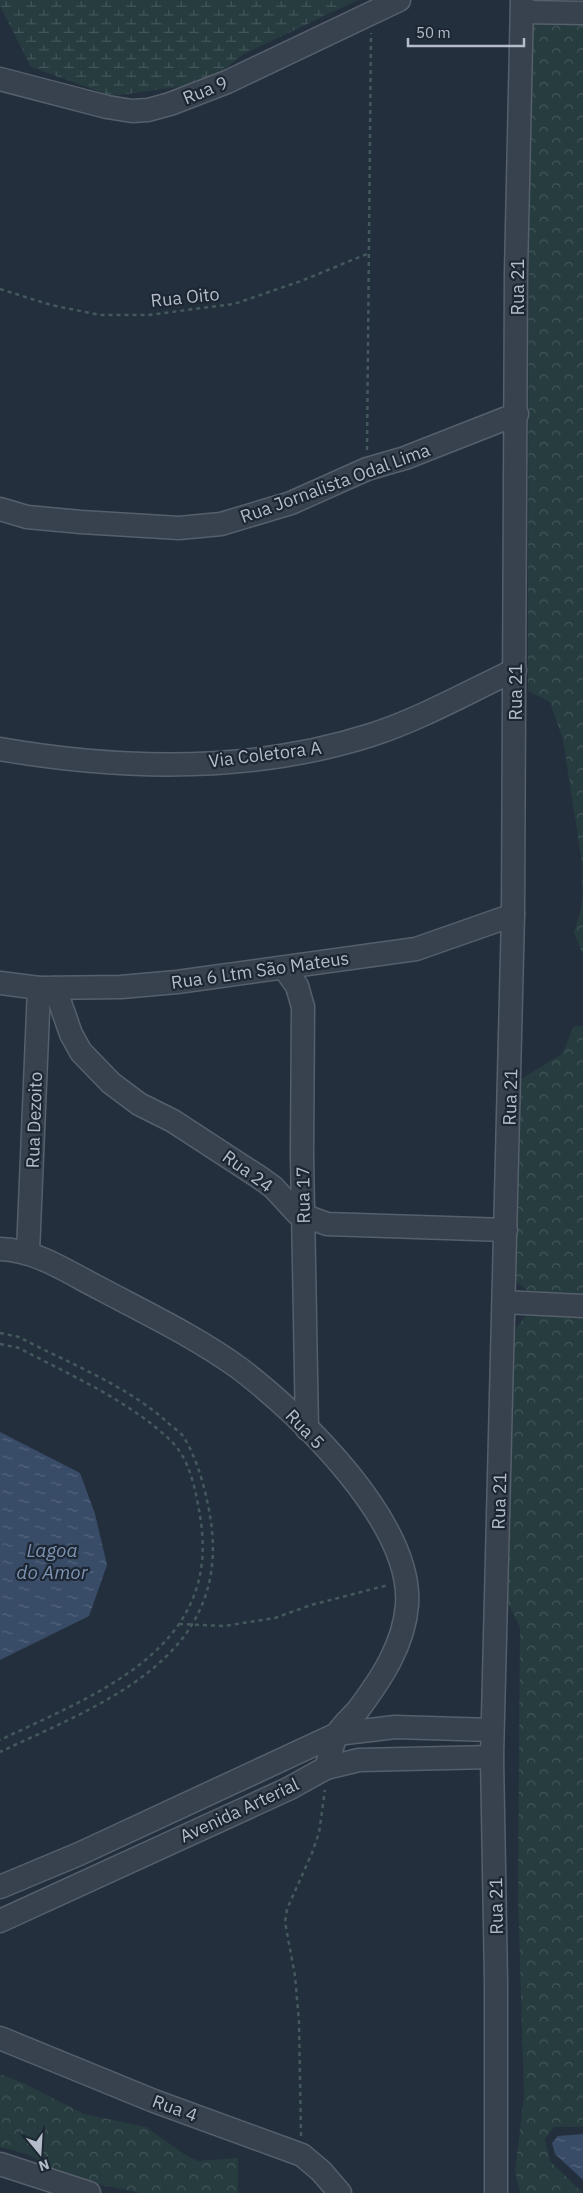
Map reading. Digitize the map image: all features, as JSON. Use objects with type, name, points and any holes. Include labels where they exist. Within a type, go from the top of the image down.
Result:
[{"type":"street","name":"Rua 9","points":[[0,79],[107,107],[132,111],[148,110],[170,104],[227,82],[399,0]]},
{"type":"street","points":[[522,6],[583,13]]},
{"type":"street","name":"Rua 21","points":[[496,2193],[496,1982],[492,1730],[513,915],[517,414],[516,274],[522,6]]},
{"type":"street","name":"Rua Jornalista Odal Lima","points":[[0,509],[43,519],[179,528],[198,527],[256,515],[291,503],[367,468],[405,458],[517,414]]},
{"type":"street","name":"Via Coletora A","points":[[0,749],[84,761],[126,764],[229,761],[289,754],[329,746],[394,727],[515,670]]},
{"type":"street","name":"Rua 6 Ltm São Mateus","points":[[0,983],[47,988],[121,987],[177,982],[284,968],[416,949],[513,915]]},
{"type":"street","name":"Rua 17","points":[[284,968],[297,986],[303,1008],[303,1216],[307,1428]]},
{"type":"street","name":"Rua 24","points":[[47,988],[82,1052],[110,1084],[139,1104],[174,1122],[259,1177],[303,1216],[327,1224],[506,1230]]},
{"type":"street","name":"Rua Dezoito","points":[[28,1252],[47,988]]},
{"type":"street","name":"Rua 5","points":[[0,1249],[28,1252],[132,1306],[216,1353],[252,1379],[307,1428],[352,1478],[384,1522],[395,1545],[405,1581],[407,1604],[403,1630],[396,1651],[367,1697],[337,1734]]},
{"type":"street","points":[[504,1302],[583,1306]]},
{"type":"street","name":"Avenida Arterial","points":[[0,1887],[79,1854],[337,1734],[395,1727],[492,1730]]},
{"type":"street","points":[[326,1768],[337,1734]]},
{"type":"street","name":"Avenida Arterial","points":[[0,1921],[288,1789],[326,1768],[379,1758],[492,1757]]},
{"type":"street","name":"Rua 4","points":[[0,2038],[154,2101],[302,2154],[321,2171],[340,2193]]},
{"type":"street","points":[[0,2164],[89,2193]]},
{"type":"path","points":[[367,468],[367,254],[371,12]]},
{"type":"path","name":"Rua Oito","points":[[0,289],[51,306],[100,315],[148,315],[234,304],[301,281],[367,254]]},
{"type":"path","points":[[0,1333],[18,1337],[145,1402],[182,1436],[206,1489],[213,1539],[210,1579],[197,1618],[181,1642],[140,1681],[0,1752]]},
{"type":"path","points":[[0,1344],[19,1348],[138,1413],[172,1441],[195,1486],[202,1529],[203,1551],[197,1585],[187,1613],[149,1658],[134,1671],[112,1685],[0,1740]]},
{"type":"path","points":[[179,1624],[224,1626],[275,1618],[311,1605],[405,1581]]},
{"type":"path","points":[[302,2154],[299,2022],[295,1976],[285,1922],[287,1909],[319,1833],[326,1768]]},
{"type":"green space","points":[[0,0],[358,0],[244,54],[206,83],[112,96],[31,67],[0,6]]},
{"type":"green space","points":[[583,20],[583,955],[574,932],[582,905],[582,863],[563,740],[550,702],[528,691],[529,27],[534,22]]},
{"type":"green space","points":[[574,1026],[583,1026],[583,1295],[531,1294],[514,1280],[521,1079],[562,1054]]},
{"type":"green space","points":[[527,1314],[583,1316],[583,2127],[554,2127],[545,2139],[550,2161],[583,2193],[520,2193],[515,2171],[524,2097],[518,1894],[520,1627],[506,1599],[514,1331]]},
{"type":"green space","points":[[0,2074],[23,2083],[84,2114],[146,2127],[187,2156],[198,2161],[238,2158],[238,2193],[141,2193],[69,2178],[27,2154],[0,2147]]},
{"type":"water","name":"Lagoa do Amor","points":[[0,1432],[80,1473],[95,1514],[107,1565],[89,1616],[0,1660]]},
{"type":"water","points":[[583,2134],[583,2180],[555,2154],[552,2143],[558,2136]]}]
